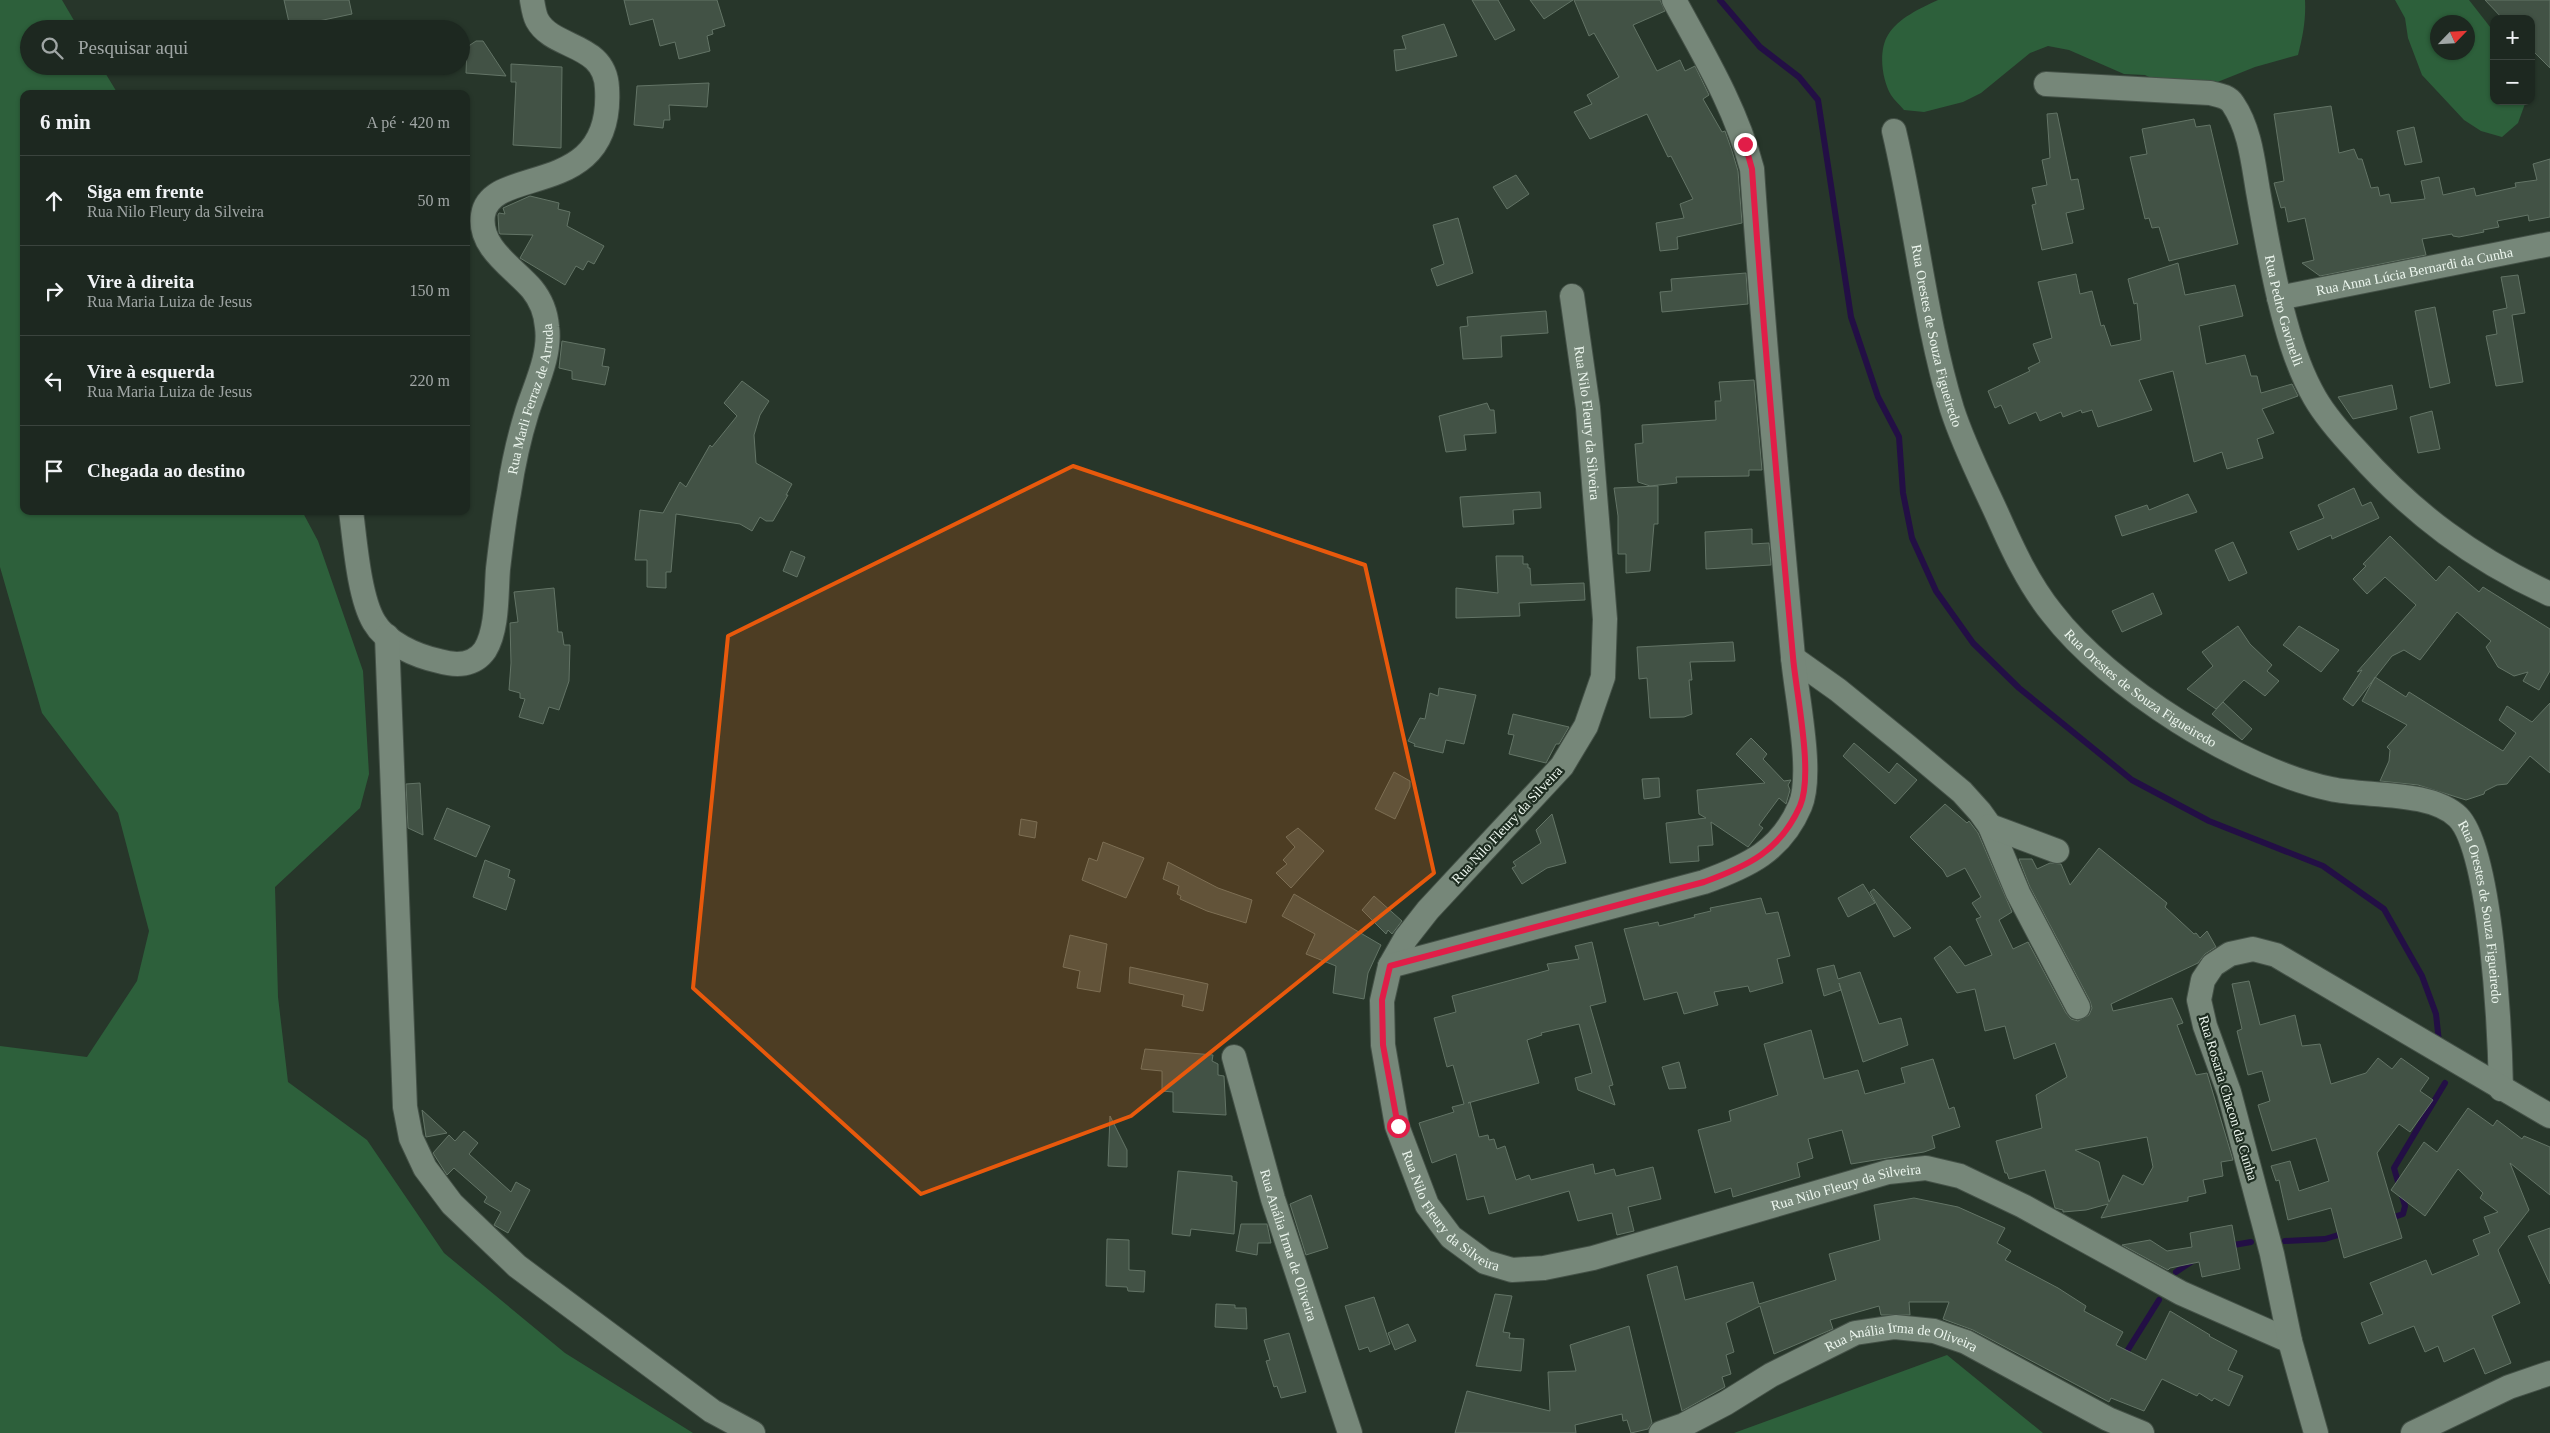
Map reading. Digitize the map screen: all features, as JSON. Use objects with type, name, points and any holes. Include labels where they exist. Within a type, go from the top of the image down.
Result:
[{"type":"street","name":"Rua Marli Ferraz de Arruda","points":[[351,515],[363,589],[374,622],[387,636],[407,650],[437,661],[455,665],[477,658],[489,642],[502,531],[515,456],[546,351],[548,330],[545,313],[534,291],[501,258],[484,234],[483,215],[488,203],[500,194],[520,184],[558,172],[575,164],[590,152],[600,135],[607,107],[607,86],[603,72],[594,58],[542,27],[536,19],[532,0]]},
{"type":"street","points":[[1390,966],[1704,882],[1746,866],[1778,842],[1801,805],[1806,767],[1793,658],[1752,169],[1745,144],[1719,81],[1674,0]]},
{"type":"street","name":"Rua Pedro Gavinelli","points":[[2046,84],[2210,93],[2224,96],[2232,103],[2243,126],[2251,152],[2273,279],[2299,367],[2315,399],[2340,432],[2370,466],[2414,509],[2459,543],[2506,574],[2550,594]]},
{"type":"street","name":"Rua Orestes de Souza Figueiredo","points":[[1894,131],[1909,197],[1937,349],[1952,407],[1970,458],[2031,584],[2070,635],[2120,680],[2235,754],[2282,775],[2330,789],[2398,795],[2442,807],[2458,817],[2472,838],[2480,866],[2495,985],[2501,1089]]},
{"type":"street","name":"Rua Anna Lúcia Bernardi da Cunha","points":[[2279,298],[2550,244]]},
{"type":"street","name":"Rua Nilo Fleury da Silveira","points":[[1572,296],[1588,408],[1606,619],[1603,677],[1586,726],[1562,766],[1428,910],[1406,938],[1390,966],[1382,1000],[1383,1045],[1398,1126],[1427,1204],[1451,1237],[1485,1262],[1512,1270],[1544,1268],[1594,1258],[1888,1172],[1926,1168],[1960,1176],[2023,1206],[2181,1293],[2290,1341]]},
{"type":"street","points":[[387,636],[405,1107],[411,1138],[425,1168],[452,1204],[517,1266],[712,1411],[754,1433]]},
{"type":"street","points":[[1793,658],[1838,690],[1962,792],[1990,826],[2018,893],[2078,1007]]},
{"type":"street","points":[[1990,826],[2057,851]]},
{"type":"street","name":"Rua Rosaria Chacon da Cunha","points":[[2316,1433],[2290,1341],[2272,1254],[2228,1092],[2205,1026],[2199,1000],[2203,980],[2213,965],[2230,954],[2253,948],[2276,955],[2501,1089],[2550,1116]]},
{"type":"street","name":"Rua Anália Irma de Oliveira","points":[[1234,1057],[1273,1199],[1350,1433]]},
{"type":"street","name":"Rua Anália Irma de Oliveira","points":[[1661,1433],[1701,1416],[1771,1375],[1855,1333],[1895,1326],[1934,1331],[1966,1342],[2108,1419],[2142,1433]]},
{"type":"street","points":[[2413,1433],[2509,1387],[2550,1373]]},
{"type":"highlighted area","points":[[1073,466],[1365,565],[1434,873],[1131,1116],[921,1194],[693,988],[728,636]]},
{"type":"green space","points":[[0,0],[62,0],[74,20],[20,20],[20,75],[106,75],[116,90],[20,90],[20,515],[304,515],[318,541],[363,671],[369,774],[360,808],[275,887],[278,997],[288,1082],[367,1140],[444,1253],[565,1353],[693,1433],[0,1433],[0,1046],[87,1057],[137,981],[149,931],[118,813],[42,713],[0,567]]},
{"type":"green space","points":[[1938,0],[2305,0],[2305,14],[2298,55],[2255,67],[2185,95],[2145,75],[2124,74],[2069,50],[2048,46],[2030,53],[1981,93],[1963,102],[1924,112],[1904,110],[1891,95],[1885,82],[1882,57],[1885,42],[1892,29],[1898,23],[1917,10]]},
{"type":"green space","points":[[2395,0],[2469,0],[2490,27],[2490,105],[2525,105],[2518,123],[2502,137],[2481,131],[2464,120],[2422,75],[2408,38],[2405,18]]},
{"type":"green space","points":[[1947,1355],[2043,1433],[1734,1433]]},
{"type":"building","points":[[284,0],[349,0],[352,14],[323,20],[288,20]]},
{"type":"building","points":[[624,0],[717,0],[725,26],[712,30],[713,34],[707,36],[710,51],[679,59],[675,42],[660,46],[653,19],[630,25]]},
{"type":"building","points":[[1472,0],[1498,0],[1515,30],[1495,40]]},
{"type":"building","points":[[1530,0],[1573,0],[1544,19]]},
{"type":"building","points":[[1574,0],[1660,0],[1665,11],[1633,25],[1657,71],[1680,60],[1685,71],[1695,66],[1709,95],[1703,99],[1722,132],[1725,131],[1738,171],[1742,223],[1677,237],[1678,249],[1660,251],[1656,223],[1684,218],[1680,204],[1693,199],[1671,156],[1668,157],[1647,114],[1590,139],[1574,112],[1592,104],[1587,95],[1619,77],[1594,33],[1589,36]]},
{"type":"building","points":[[2485,0],[2550,0],[2550,68],[2535,53],[2535,15],[2499,15]]},
{"type":"building","points":[[1444,24],[1457,56],[1396,71],[1394,50],[1406,49],[1402,36]]},
{"type":"building","points":[[476,41],[483,41],[506,76],[470,73],[470,45]]},
{"type":"building","points":[[511,64],[562,67],[561,148],[513,145],[516,82],[511,82]]},
{"type":"building","points":[[709,83],[707,107],[669,105],[670,120],[664,120],[663,128],[634,125],[637,86]]},
{"type":"building","points":[[2331,106],[2339,153],[2354,149],[2358,159],[2362,159],[2371,188],[2378,187],[2380,196],[2389,194],[2391,203],[2425,199],[2421,181],[2439,177],[2443,195],[2474,188],[2476,196],[2516,187],[2515,183],[2537,180],[2533,164],[2550,159],[2550,217],[2529,221],[2528,215],[2497,221],[2499,227],[2483,230],[2484,232],[2459,237],[2452,234],[2422,239],[2426,255],[2320,276],[2302,263],[2314,260],[2305,218],[2288,222],[2285,207],[2281,208],[2274,183],[2284,181],[2274,114]]},
{"type":"building","points":[[2057,113],[2071,180],[2078,179],[2084,209],[2066,213],[2073,243],[2042,250],[2032,205],[2036,204],[2032,188],[2047,185],[2042,160],[2050,158],[2047,114]]},
{"type":"building","points":[[2194,119],[2196,127],[2210,125],[2238,244],[2169,261],[2159,227],[2152,228],[2149,218],[2145,219],[2130,157],[2147,154],[2142,129]]},
{"type":"building","points":[[2414,127],[2422,162],[2405,165],[2397,131]]},
{"type":"building","points":[[1516,175],[1529,194],[1507,209],[1493,187]]},
{"type":"building","points":[[530,196],[559,203],[558,209],[570,212],[567,226],[604,246],[594,264],[588,261],[583,270],[576,266],[565,285],[520,258],[533,235],[500,234],[499,232],[498,215],[499,213],[505,214],[503,208]]},
{"type":"building","points":[[1458,218],[1473,273],[1437,286],[1431,269],[1444,264],[1433,225]]},
{"type":"building","points":[[2178,263],[2185,295],[2235,285],[2243,316],[2199,326],[2206,364],[2245,355],[2251,376],[2257,376],[2261,393],[2292,384],[2298,396],[2262,409],[2274,433],[2257,439],[2263,458],[2227,469],[2222,452],[2194,462],[2173,371],[2139,380],[2152,410],[2098,427],[2092,410],[2082,413],[2081,410],[2063,417],[2061,412],[2040,421],[2036,412],[2009,424],[2001,405],[1995,408],[1988,391],[2030,371],[2028,368],[2040,362],[2033,344],[2052,338],[2038,282],[2076,274],[2080,294],[2092,291],[2101,326],[2104,325],[2111,346],[2141,340],[2137,303],[2134,304],[2128,279]]},
{"type":"building","points":[[1746,273],[1748,304],[1662,312],[1660,292],[1672,291],[1671,279]]},
{"type":"building","points":[[2518,275],[2525,313],[2512,315],[2523,382],[2496,386],[2486,336],[2497,334],[2493,311],[2507,308],[2501,277]]},
{"type":"building","points":[[2435,307],[2450,383],[2430,388],[2415,311]]},
{"type":"building","points":[[1546,311],[1548,333],[1501,336],[1502,357],[1463,359],[1460,327],[1468,326],[1467,317]]},
{"type":"building","points":[[562,341],[605,349],[602,366],[609,367],[605,385],[572,379],[572,371],[559,368]]},
{"type":"building","points":[[1754,380],[1762,470],[1749,470],[1749,476],[1676,477],[1677,483],[1650,486],[1638,482],[1635,444],[1643,443],[1642,425],[1716,420],[1715,401],[1721,401],[1719,382]]},
{"type":"building","points":[[742,381],[769,401],[760,415],[754,435],[756,463],[792,484],[786,495],[788,495],[773,521],[766,521],[760,517],[752,531],[740,524],[676,514],[671,572],[666,572],[666,588],[647,587],[647,560],[635,560],[640,510],[663,513],[680,482],[686,487],[710,445],[712,447],[737,416],[724,403]]},
{"type":"building","points":[[2392,385],[2397,409],[2353,419],[2338,397]]},
{"type":"building","points":[[1487,403],[1490,410],[1494,410],[1496,433],[1464,435],[1466,450],[1446,452],[1439,416]]},
{"type":"building","points":[[2432,411],[2440,449],[2418,453],[2410,417]]},
{"type":"building","points":[[1658,486],[1658,524],[1654,524],[1650,571],[1626,573],[1626,554],[1618,554],[1618,516],[1614,488]]},
{"type":"building","points":[[2354,488],[2362,506],[2371,502],[2379,518],[2332,539],[2331,535],[2298,550],[2290,532],[2324,518],[2318,505]]},
{"type":"building","points":[[1540,492],[1541,508],[1513,510],[1514,524],[1463,527],[1460,497]]},
{"type":"building","points":[[2188,494],[2197,512],[2122,536],[2115,516],[2147,505],[2149,510]]},
{"type":"building","points":[[1752,529],[1752,544],[1769,543],[1771,565],[1706,569],[1705,532]]},
{"type":"building","points":[[2390,536],[2436,581],[2449,566],[2479,592],[2483,587],[2550,629],[2550,671],[2539,690],[2523,681],[2528,672],[2514,676],[2498,667],[2486,647],[2491,641],[2457,612],[2420,660],[2404,650],[2392,656],[2353,706],[2343,699],[2362,670],[2357,672],[2416,605],[2385,577],[2367,594],[2353,579],[2366,566],[2363,564]]},
{"type":"building","points":[[2233,542],[2247,573],[2229,581],[2215,550]]},
{"type":"building","points":[[791,551],[805,557],[797,577],[783,571]]},
{"type":"building","points":[[1496,556],[1523,556],[1523,564],[1528,564],[1528,568],[1530,568],[1531,585],[1584,583],[1585,600],[1519,603],[1520,616],[1456,618],[1456,588],[1498,593]]},
{"type":"building","points":[[554,588],[558,632],[562,632],[564,645],[570,645],[569,681],[559,710],[549,707],[543,724],[519,717],[525,699],[520,698],[520,693],[509,690],[511,663],[510,623],[518,622],[514,592]]},
{"type":"building","points":[[2153,593],[2162,614],[2122,632],[2112,611]]},
{"type":"building","points":[[2238,626],[2250,644],[2272,665],[2267,671],[2279,681],[2265,696],[2244,680],[2216,709],[2187,689],[2213,666],[2202,652]]},
{"type":"building","points":[[2299,626],[2339,650],[2321,672],[2283,645]]},
{"type":"building","points":[[1733,642],[1735,661],[1690,662],[1692,680],[1689,680],[1692,714],[1684,717],[1650,718],[1647,678],[1639,679],[1637,647]]},
{"type":"building","points":[[2375,677],[2406,697],[2409,692],[2503,751],[2516,733],[2499,720],[2507,706],[2532,722],[2550,703],[2550,773],[2530,756],[2507,784],[2497,785],[2485,791],[2484,794],[2466,800],[2418,785],[2380,781],[2389,761],[2390,750],[2387,747],[2407,725],[2362,701]]},
{"type":"building","points":[[1439,688],[1476,695],[1464,744],[1446,740],[1443,753],[1414,746],[1415,744],[1408,741],[1420,718],[1425,719],[1430,693],[1438,696]]},
{"type":"building","points":[[2223,702],[2252,729],[2242,740],[2212,714]]},
{"type":"building","points":[[1513,714],[1569,727],[1559,744],[1556,744],[1546,763],[1509,754],[1514,735],[1508,734]]},
{"type":"building","points":[[1751,738],[1767,754],[1763,759],[1784,781],[1791,780],[1788,785],[1790,790],[1786,804],[1779,798],[1759,825],[1763,828],[1748,847],[1711,822],[1713,845],[1698,846],[1699,861],[1670,863],[1666,823],[1706,818],[1699,814],[1697,790],[1765,783],[1736,754]]},
{"type":"building","points":[[1854,743],[1889,773],[1897,763],[1917,780],[1895,804],[1843,756]]},
{"type":"building","points":[[1394,772],[1410,781],[1410,787],[1395,819],[1375,809]]},
{"type":"building","points":[[1659,778],[1660,797],[1644,799],[1642,779]]},
{"type":"building","points":[[420,783],[423,835],[408,828],[406,784]]},
{"type":"building","points":[[1945,804],[1967,823],[1969,821],[1978,833],[2012,912],[1999,920],[2013,949],[2028,942],[2071,1019],[2078,1021],[2089,1015],[2092,1008],[2090,1001],[2030,887],[2019,859],[2032,859],[2037,869],[2050,863],[2061,864],[2070,885],[2099,848],[2167,903],[2165,907],[2194,934],[2196,933],[2200,938],[2207,931],[2216,947],[2205,954],[2198,963],[2111,1004],[2113,1011],[2172,998],[2183,1023],[2177,1025],[2196,1075],[2207,1073],[2233,1160],[2221,1162],[2223,1176],[2203,1180],[2206,1193],[2188,1197],[2188,1201],[2101,1218],[2108,1204],[2086,1210],[2063,1212],[2063,1210],[2055,1208],[2045,1170],[2009,1179],[2007,1173],[2005,1173],[1996,1141],[2042,1128],[2036,1095],[2067,1077],[2055,1043],[2014,1059],[2005,1026],[1985,1031],[1975,989],[1957,993],[1934,958],[1950,946],[1965,966],[1992,955],[1976,919],[1981,917],[1972,903],[1981,897],[1965,868],[1947,877],[1943,870],[1910,837]],"holes":[[[2147,1137],[2153,1167],[2143,1185],[2123,1175],[2109,1202],[2099,1162],[2075,1150]]]},
{"type":"building","points":[[447,808],[490,826],[476,857],[434,839]]},
{"type":"building","points":[[1552,814],[1566,863],[1547,868],[1522,884],[1512,868],[1516,866],[1513,862],[1541,843],[1536,830]]},
{"type":"building","points":[[1021,819],[1037,822],[1035,838],[1019,835]]},
{"type":"building","points":[[1298,828],[1324,851],[1291,888],[1276,873],[1287,864],[1283,860],[1295,847],[1286,837]]},
{"type":"building","points":[[1103,842],[1144,858],[1126,898],[1082,880],[1089,858],[1097,861]]},
{"type":"building","points":[[485,860],[510,870],[508,877],[515,880],[506,910],[473,897]]},
{"type":"building","points":[[1168,862],[1218,888],[1252,900],[1246,923],[1207,911],[1180,899],[1181,896],[1177,894],[1179,886],[1163,879]]},
{"type":"building","points":[[1863,884],[1875,903],[1848,917],[1838,898]]},
{"type":"building","points":[[1874,889],[1911,928],[1894,937],[1870,892]]},
{"type":"building","points":[[1294,894],[1381,945],[1368,973],[1364,999],[1333,993],[1336,966],[1306,954],[1315,934],[1282,916]]},
{"type":"building","points":[[1374,896],[1402,921],[1392,934],[1388,930],[1386,934],[1362,910]]},
{"type":"building","points":[[1761,898],[1766,914],[1778,912],[1790,956],[1777,959],[1783,983],[1750,992],[1748,986],[1714,992],[1718,1005],[1684,1014],[1677,992],[1644,1000],[1624,929],[1658,922],[1659,926],[1695,917],[1694,915],[1711,911],[1710,908]]},
{"type":"building","points":[[1070,935],[1107,944],[1100,992],[1077,988],[1080,971],[1063,967]]},
{"type":"building","points":[[1592,942],[1606,1002],[1590,1006],[1613,1085],[1609,1086],[1615,1105],[1578,1090],[1575,1078],[1592,1073],[1579,1024],[1541,1033],[1542,1035],[1527,1040],[1539,1083],[1470,1102],[1479,1137],[1488,1135],[1489,1140],[1494,1139],[1497,1149],[1505,1146],[1516,1180],[1529,1175],[1531,1180],[1593,1164],[1595,1174],[1614,1169],[1616,1176],[1653,1167],[1661,1199],[1628,1207],[1634,1231],[1617,1235],[1612,1213],[1578,1221],[1569,1191],[1489,1214],[1484,1196],[1467,1200],[1456,1154],[1432,1163],[1419,1123],[1454,1112],[1452,1107],[1464,1104],[1453,1065],[1447,1067],[1434,1018],[1456,1012],[1452,996],[1549,970],[1547,964],[1579,959],[1575,946]]},
{"type":"building","points":[[1834,965],[1838,979],[1860,972],[1879,1024],[1901,1018],[1908,1045],[1863,1062],[1839,983],[1841,990],[1824,996],[1817,969]]},
{"type":"building","points":[[1130,967],[1208,984],[1203,1011],[1182,1006],[1184,995],[1129,983]]},
{"type":"building","points":[[2249,981],[2260,1025],[2295,1015],[2302,1046],[2320,1044],[2331,1084],[2366,1073],[2378,1058],[2392,1069],[2401,1058],[2429,1078],[2420,1091],[2433,1100],[2410,1132],[2399,1124],[2377,1153],[2402,1238],[2344,1258],[2331,1208],[2288,1220],[2279,1180],[2276,1181],[2271,1166],[2290,1161],[2299,1191],[2329,1181],[2316,1138],[2272,1151],[2258,1105],[2270,1101],[2262,1071],[2248,1075],[2237,1031],[2242,1029],[2232,984]]},
{"type":"building","points":[[1811,1030],[1824,1079],[1858,1070],[1865,1094],[1905,1083],[1901,1068],[1933,1059],[1949,1109],[1954,1107],[1960,1127],[1932,1136],[1935,1148],[1924,1152],[1851,1164],[1842,1130],[1808,1139],[1813,1158],[1797,1163],[1800,1177],[1733,1197],[1731,1188],[1715,1193],[1698,1130],[1731,1121],[1729,1111],[1778,1095],[1764,1044]]},
{"type":"building","points":[[1145,1049],[1213,1055],[1212,1061],[1218,1064],[1218,1075],[1224,1076],[1226,1115],[1173,1112],[1173,1092],[1162,1091],[1162,1071],[1141,1069]]},
{"type":"building","points":[[1679,1062],[1686,1088],[1669,1089],[1662,1067]]},
{"type":"building","points":[[2468,1108],[2493,1126],[2497,1120],[2522,1139],[2524,1136],[2550,1147],[2550,1195],[2510,1163],[2529,1210],[2498,1250],[2520,1303],[2492,1316],[2511,1363],[2485,1374],[2474,1348],[2444,1362],[2438,1346],[2425,1352],[2414,1326],[2369,1344],[2361,1323],[2383,1314],[2370,1283],[2426,1260],[2432,1275],[2479,1255],[2473,1240],[2490,1233],[2484,1217],[2498,1212],[2480,1198],[2483,1193],[2458,1169],[2425,1216],[2391,1190],[2424,1142],[2437,1152]]},
{"type":"building","points":[[422,1110],[447,1133],[426,1137]]},
{"type":"building","points":[[1110,1116],[1127,1150],[1127,1167],[1108,1166]]},
{"type":"building","points":[[464,1131],[478,1143],[469,1154],[511,1192],[516,1182],[530,1190],[508,1233],[494,1225],[501,1212],[484,1202],[487,1197],[454,1168],[447,1175],[433,1153],[449,1135],[455,1141]]},
{"type":"building","points":[[1178,1171],[1232,1176],[1232,1181],[1237,1182],[1234,1234],[1191,1229],[1190,1236],[1172,1234]]},
{"type":"building","points":[[1311,1195],[1328,1248],[1306,1255],[1290,1204]]},
{"type":"building","points":[[1914,1198],[1958,1207],[2005,1228],[1997,1243],[2011,1251],[2005,1260],[2058,1288],[2086,1306],[2084,1311],[2123,1332],[2116,1345],[2146,1360],[2170,1311],[2237,1351],[2228,1370],[2243,1376],[2229,1406],[2214,1398],[2212,1401],[2199,1393],[2197,1396],[2162,1379],[2144,1411],[2111,1398],[2109,1402],[1973,1330],[1943,1319],[1949,1302],[1909,1302],[1910,1315],[1881,1315],[1879,1306],[1830,1320],[1833,1329],[1774,1354],[1760,1306],[1726,1323],[1734,1352],[1726,1355],[1731,1374],[1722,1377],[1725,1387],[1682,1411],[1647,1275],[1677,1266],[1685,1300],[1753,1282],[1759,1304],[1836,1280],[1829,1254],[1880,1240],[1874,1205]]},
{"type":"building","points":[[1241,1224],[1267,1224],[1271,1243],[1258,1243],[1257,1255],[1236,1251]]},
{"type":"building","points":[[2232,1225],[2240,1269],[2202,1277],[2199,1262],[2168,1270],[2122,1245],[2150,1240],[2167,1251],[2192,1247],[2190,1233]]},
{"type":"building","points":[[2550,1228],[2550,1284],[2528,1236]]},
{"type":"building","points":[[1107,1239],[1129,1240],[1129,1270],[1145,1271],[1144,1292],[1128,1291],[1127,1287],[1106,1286]]},
{"type":"building","points":[[1495,1294],[1512,1296],[1503,1332],[1510,1333],[1509,1338],[1524,1339],[1521,1371],[1476,1366]]},
{"type":"building","points":[[1374,1297],[1390,1344],[1370,1352],[1368,1347],[1359,1350],[1345,1306]]},
{"type":"building","points":[[1216,1304],[1235,1305],[1235,1308],[1246,1308],[1247,1329],[1215,1327]]},
{"type":"building","points":[[1408,1324],[1416,1341],[1395,1350],[1388,1333]]},
{"type":"building","points":[[1629,1326],[1652,1423],[1648,1429],[1631,1433],[1627,1420],[1623,1421],[1622,1414],[1575,1425],[1576,1433],[1455,1433],[1467,1391],[1550,1411],[1548,1372],[1576,1371],[1570,1345]]},
{"type":"building","points":[[1289,1333],[1306,1392],[1281,1398],[1277,1386],[1274,1387],[1266,1361],[1270,1360],[1264,1340]]},
{"type":"waterway","points":[[1720,0],[1760,47],[1799,77],[1818,100],[1851,317],[1878,397],[1899,437],[1903,493],[1912,538],[1936,591],[1973,643],[2019,688],[2132,780],[2209,821],[2323,866],[2384,909],[2422,976],[2436,1014],[2439,1042]]},
{"type":"waterway","points":[[2388,1219],[2403,1214],[2405,1206],[2394,1168],[2445,1083]]},
{"type":"waterway","points":[[2285,1241],[2325,1239],[2345,1233]]},
{"type":"waterway","points":[[2228,1246],[2251,1242]]},
{"type":"waterway","points":[[2176,1272],[2194,1260]]},
{"type":"waterway","points":[[2124,1356],[2159,1300]]},
{"type":"route","points":[[1398,1126],[1383,1045],[1382,1000],[1390,966],[1704,882],[1746,866],[1778,842],[1801,805],[1806,767],[1793,658],[1761,300],[1752,169],[1745,144]]}]
